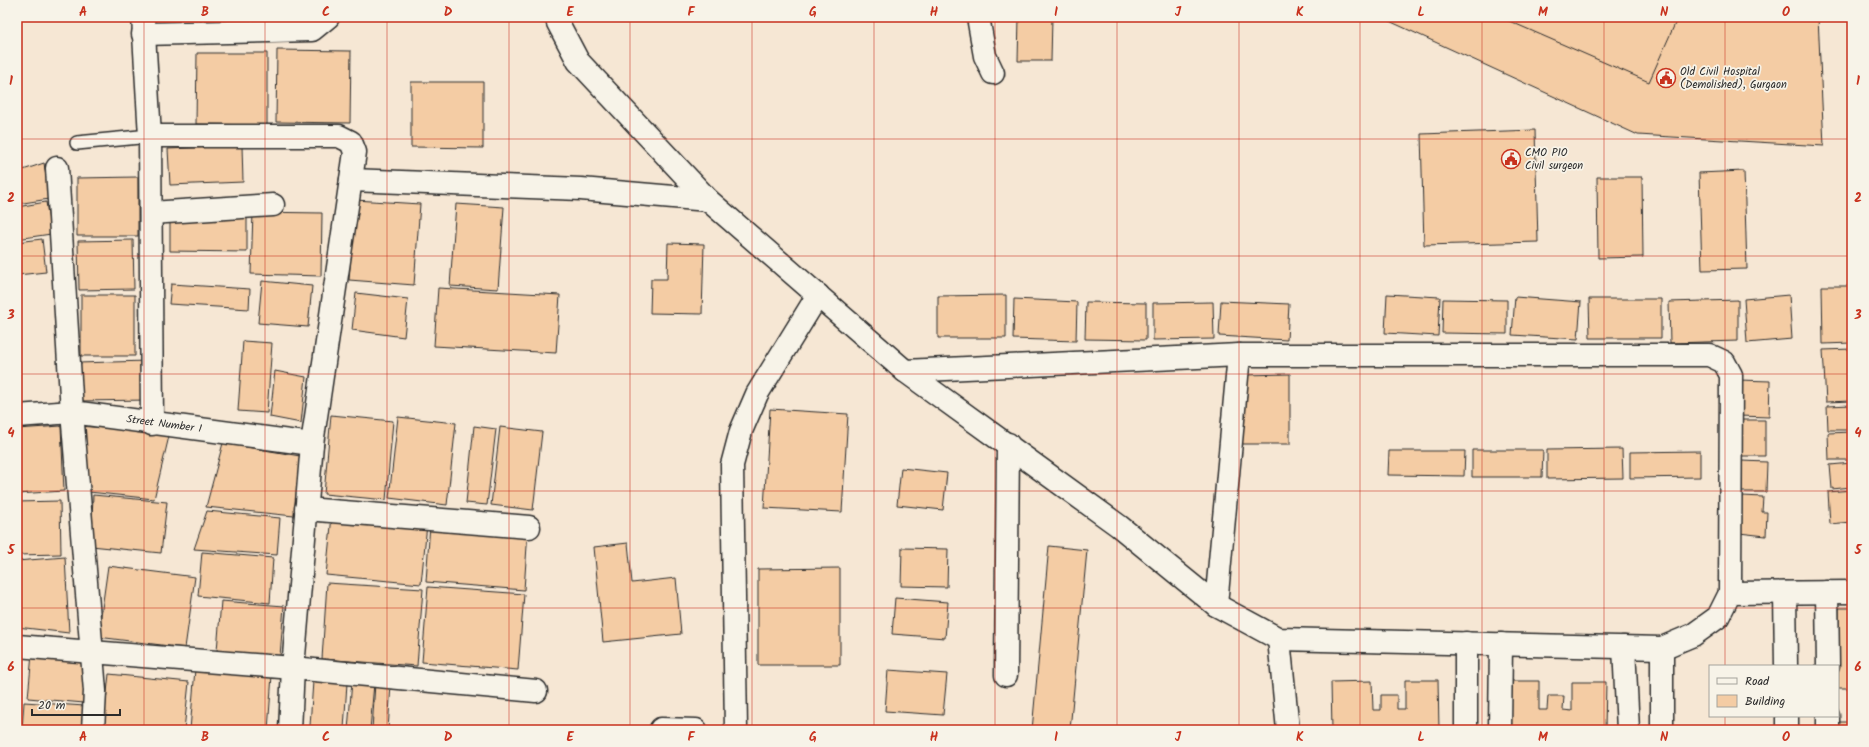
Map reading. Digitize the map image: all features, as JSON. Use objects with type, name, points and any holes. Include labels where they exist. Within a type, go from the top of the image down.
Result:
[{"type":"street","points":[[152,424],[150,136],[143,26],[312,30],[328,17]]},
{"type":"street","points":[[557,17],[578,61],[708,200],[906,371],[1119,526],[1216,605],[1279,639],[1662,648],[1693,635],[1718,617],[1730,593],[1731,375],[1724,362],[1709,355],[1238,355],[906,371]]},
{"type":"street","points":[[978,17],[985,56],[993,72]]},
{"type":"street","points":[[150,136],[339,136],[350,142],[355,152],[312,444],[292,668],[290,730]]},
{"type":"street","points":[[57,168],[72,412],[95,691],[93,730]]},
{"type":"street","points":[[351,180],[582,189],[708,200]]},
{"type":"street","points":[[151,213],[272,205]]},
{"type":"street","points":[[736,730],[732,465],[741,431],[757,394],[818,295]]},
{"type":"street","points":[[1216,605],[1238,355]]},
{"type":"street","name":"Street Number 1","points":[[17,416],[72,412],[152,424],[312,444]]},
{"type":"street","points":[[1006,675],[1008,444]]},
{"type":"street","points":[[306,510],[529,527]]},
{"type":"street","points":[[1827,592],[1828,665]]},
{"type":"street","points":[[1730,593],[1852,592]]},
{"type":"street","points":[[1785,593],[1786,665]]},
{"type":"street","points":[[1279,639],[1288,730]]},
{"type":"street","points":[[1466,643],[1466,730]]},
{"type":"street","points":[[1500,730],[1501,644]]},
{"type":"street","points":[[17,646],[292,668],[536,691]]},
{"type":"street","points":[[1624,647],[1628,730]]},
{"type":"street","points":[[1662,648],[1662,730]]},
{"type":"street","points":[[1787,717],[1787,730]]},
{"type":"street","points":[[1828,717],[1828,730]]},
{"type":"street","points":[[662,728],[696,730]]},
{"type":"lane","points":[[77,143],[150,136]]},
{"type":"building","points":[[1019,17],[1052,17],[1051,61],[1018,61]]},
{"type":"building","name":"Old Civil Hospital (Demolished), Gurgaon","points":[[1389,17],[1818,17],[1824,146],[1638,135],[1387,20]]},
{"type":"building","points":[[1500,17],[1678,17],[1649,82]]},
{"type":"building","points":[[277,50],[351,51],[350,123],[276,122]]},
{"type":"building","points":[[197,53],[267,53],[267,125],[196,124]]},
{"type":"building","points":[[411,82],[483,82],[483,148],[411,147]]},
{"type":"building","points":[[1535,130],[1538,242],[1424,245],[1421,134]]},
{"type":"building","points":[[242,146],[243,182],[170,185],[168,149]]},
{"type":"building","points":[[44,163],[49,199],[17,204],[17,172]]},
{"type":"building","points":[[1744,171],[1747,269],[1702,270],[1699,173]]},
{"type":"building","points":[[138,177],[138,236],[77,236],[77,178]]},
{"type":"building","points":[[1597,177],[1642,177],[1643,257],[1598,258]]},
{"type":"building","points":[[355,200],[420,204],[414,285],[349,280]]},
{"type":"building","points":[[46,202],[51,234],[17,239],[17,207]]},
{"type":"building","points":[[456,204],[504,207],[498,289],[450,286]]},
{"type":"building","points":[[253,212],[322,213],[321,276],[251,274]]},
{"type":"building","points":[[170,216],[247,217],[247,252],[170,251]]},
{"type":"building","points":[[42,239],[46,272],[17,275],[17,242]]},
{"type":"building","points":[[133,240],[134,289],[79,290],[78,241]]},
{"type":"building","points":[[668,243],[704,244],[702,314],[650,313],[651,279],[667,279]]},
{"type":"building","points":[[262,281],[312,286],[308,327],[258,323]]},
{"type":"building","points":[[171,284],[250,289],[249,309],[169,304]]},
{"type":"building","points":[[1822,286],[1852,286],[1852,343],[1823,344]]},
{"type":"building","points":[[438,288],[560,295],[556,353],[434,346]]},
{"type":"building","points":[[356,293],[408,299],[404,337],[352,330]]},
{"type":"building","points":[[1387,294],[1440,297],[1438,336],[1385,333]]},
{"type":"building","points":[[81,295],[135,295],[135,356],[81,356]]},
{"type":"building","points":[[1006,295],[1006,338],[938,338],[938,296]]},
{"type":"building","points":[[1789,295],[1792,339],[1747,343],[1744,299]]},
{"type":"building","points":[[1515,297],[1581,302],[1578,339],[1512,335]]},
{"type":"building","points":[[1014,299],[1077,302],[1076,341],[1013,339]]},
{"type":"building","points":[[1443,299],[1507,300],[1507,334],[1442,333]]},
{"type":"building","points":[[1589,299],[1661,299],[1661,338],[1590,338]]},
{"type":"building","points":[[1738,300],[1738,341],[1670,343],[1669,302]]},
{"type":"building","points":[[1221,301],[1289,304],[1287,340],[1219,336]]},
{"type":"building","points":[[1086,302],[1146,303],[1146,340],[1085,339]]},
{"type":"building","points":[[1213,302],[1214,339],[1153,340],[1153,303]]},
{"type":"building","points":[[243,341],[272,343],[267,413],[238,411]]},
{"type":"building","points":[[1852,349],[1852,401],[1826,402],[1823,350]]},
{"type":"building","points":[[147,361],[148,400],[79,401],[78,363]]},
{"type":"building","points":[[275,371],[306,377],[301,423],[270,417]]},
{"type":"building","points":[[1290,374],[1290,444],[1242,444],[1242,375]]},
{"type":"building","points":[[1739,380],[1770,381],[1769,417],[1739,416]]},
{"type":"building","points":[[1852,405],[1852,430],[1828,430],[1827,406]]},
{"type":"building","points":[[770,409],[848,414],[842,512],[764,508]]},
{"type":"building","points":[[331,415],[393,421],[386,500],[324,494]]},
{"type":"building","points":[[398,417],[456,423],[447,505],[389,498]]},
{"type":"building","points":[[1740,420],[1765,420],[1765,456],[1739,456]]},
{"type":"building","points":[[61,426],[64,491],[17,494],[17,429]]},
{"type":"building","points":[[77,426],[170,432],[154,499],[80,491]]},
{"type":"building","points":[[474,426],[496,429],[487,505],[466,503]]},
{"type":"building","points":[[500,427],[542,432],[533,510],[491,505]]},
{"type":"building","points":[[1852,432],[1852,460],[1829,460],[1828,433]]},
{"type":"building","points":[[223,443],[300,456],[294,516],[206,507]]},
{"type":"building","points":[[1622,449],[1623,478],[1547,479],[1547,450]]},
{"type":"building","points":[[1472,450],[1543,450],[1542,477],[1472,477]]},
{"type":"building","points":[[1389,451],[1465,451],[1464,476],[1388,475]]},
{"type":"building","points":[[1700,451],[1700,477],[1630,478],[1630,452]]},
{"type":"building","points":[[1742,461],[1767,462],[1766,492],[1741,492]]},
{"type":"building","points":[[1852,463],[1852,487],[1832,489],[1830,465]]},
{"type":"building","points":[[901,468],[947,473],[943,510],[897,505]]},
{"type":"building","points":[[1852,490],[1852,522],[1830,524],[1828,492]]},
{"type":"building","points":[[93,495],[167,502],[161,553],[91,546]]},
{"type":"building","points":[[1742,496],[1763,497],[1762,512],[1767,512],[1766,536],[1739,533]]},
{"type":"building","points":[[60,501],[61,554],[17,555],[17,502]]},
{"type":"building","points":[[207,511],[280,518],[277,555],[194,549]]},
{"type":"building","points":[[332,516],[427,524],[421,584],[326,575]]},
{"type":"building","points":[[430,524],[528,531],[524,590],[426,582]]},
{"type":"building","points":[[628,543],[632,583],[676,578],[681,634],[603,642],[594,547]]},
{"type":"building","points":[[1049,546],[1087,550],[1070,730],[1032,730]]},
{"type":"building","points":[[902,548],[948,549],[947,587],[901,586]]},
{"type":"building","points":[[202,552],[273,558],[270,603],[198,596]]},
{"type":"building","points":[[65,557],[69,633],[17,627],[17,561]]},
{"type":"building","points":[[108,566],[195,577],[185,648],[98,637]]},
{"type":"building","points":[[840,568],[840,665],[758,665],[758,569]]},
{"type":"building","points":[[327,583],[423,589],[417,666],[322,659]]},
{"type":"building","points":[[428,587],[524,594],[518,670],[422,662]]},
{"type":"building","points":[[895,598],[948,602],[945,638],[892,634]]},
{"type":"building","points":[[221,601],[284,606],[280,656],[217,651]]},
{"type":"building","points":[[1839,608],[1852,608],[1852,688],[1839,688]]},
{"type":"building","points":[[32,654],[87,659],[84,703],[28,698]]},
{"type":"building","points":[[195,669],[272,675],[268,730],[190,730]]},
{"type":"building","points":[[888,670],[947,674],[943,715],[885,711]]},
{"type":"building","points":[[109,674],[189,682],[184,730],[103,730]]},
{"type":"building","points":[[1405,680],[1438,680],[1439,730],[1332,730],[1331,682],[1372,681],[1373,710],[1381,710],[1381,695],[1397,695],[1397,709],[1405,709]]},
{"type":"building","points":[[313,681],[347,683],[344,729],[310,726]]},
{"type":"building","points":[[352,681],[374,683],[370,730],[348,730]]},
{"type":"building","points":[[1507,681],[1539,681],[1539,710],[1547,710],[1548,696],[1564,696],[1563,710],[1572,711],[1572,682],[1606,682],[1605,730],[1506,730]]},
{"type":"building","points":[[375,683],[391,684],[388,730],[372,730]]},
{"type":"building","points":[[24,702],[85,706],[83,730],[22,730]]},
{"type":"building","points":[[1837,722],[1852,722],[1852,730],[1837,730]]},
{"type":"place","name":"Old Civil Hospital (Demolished), Gurgaon","points":[[1666,78]]},
{"type":"place","name":"CMO PIO Civil surgeon","points":[[1511,159]]}]
